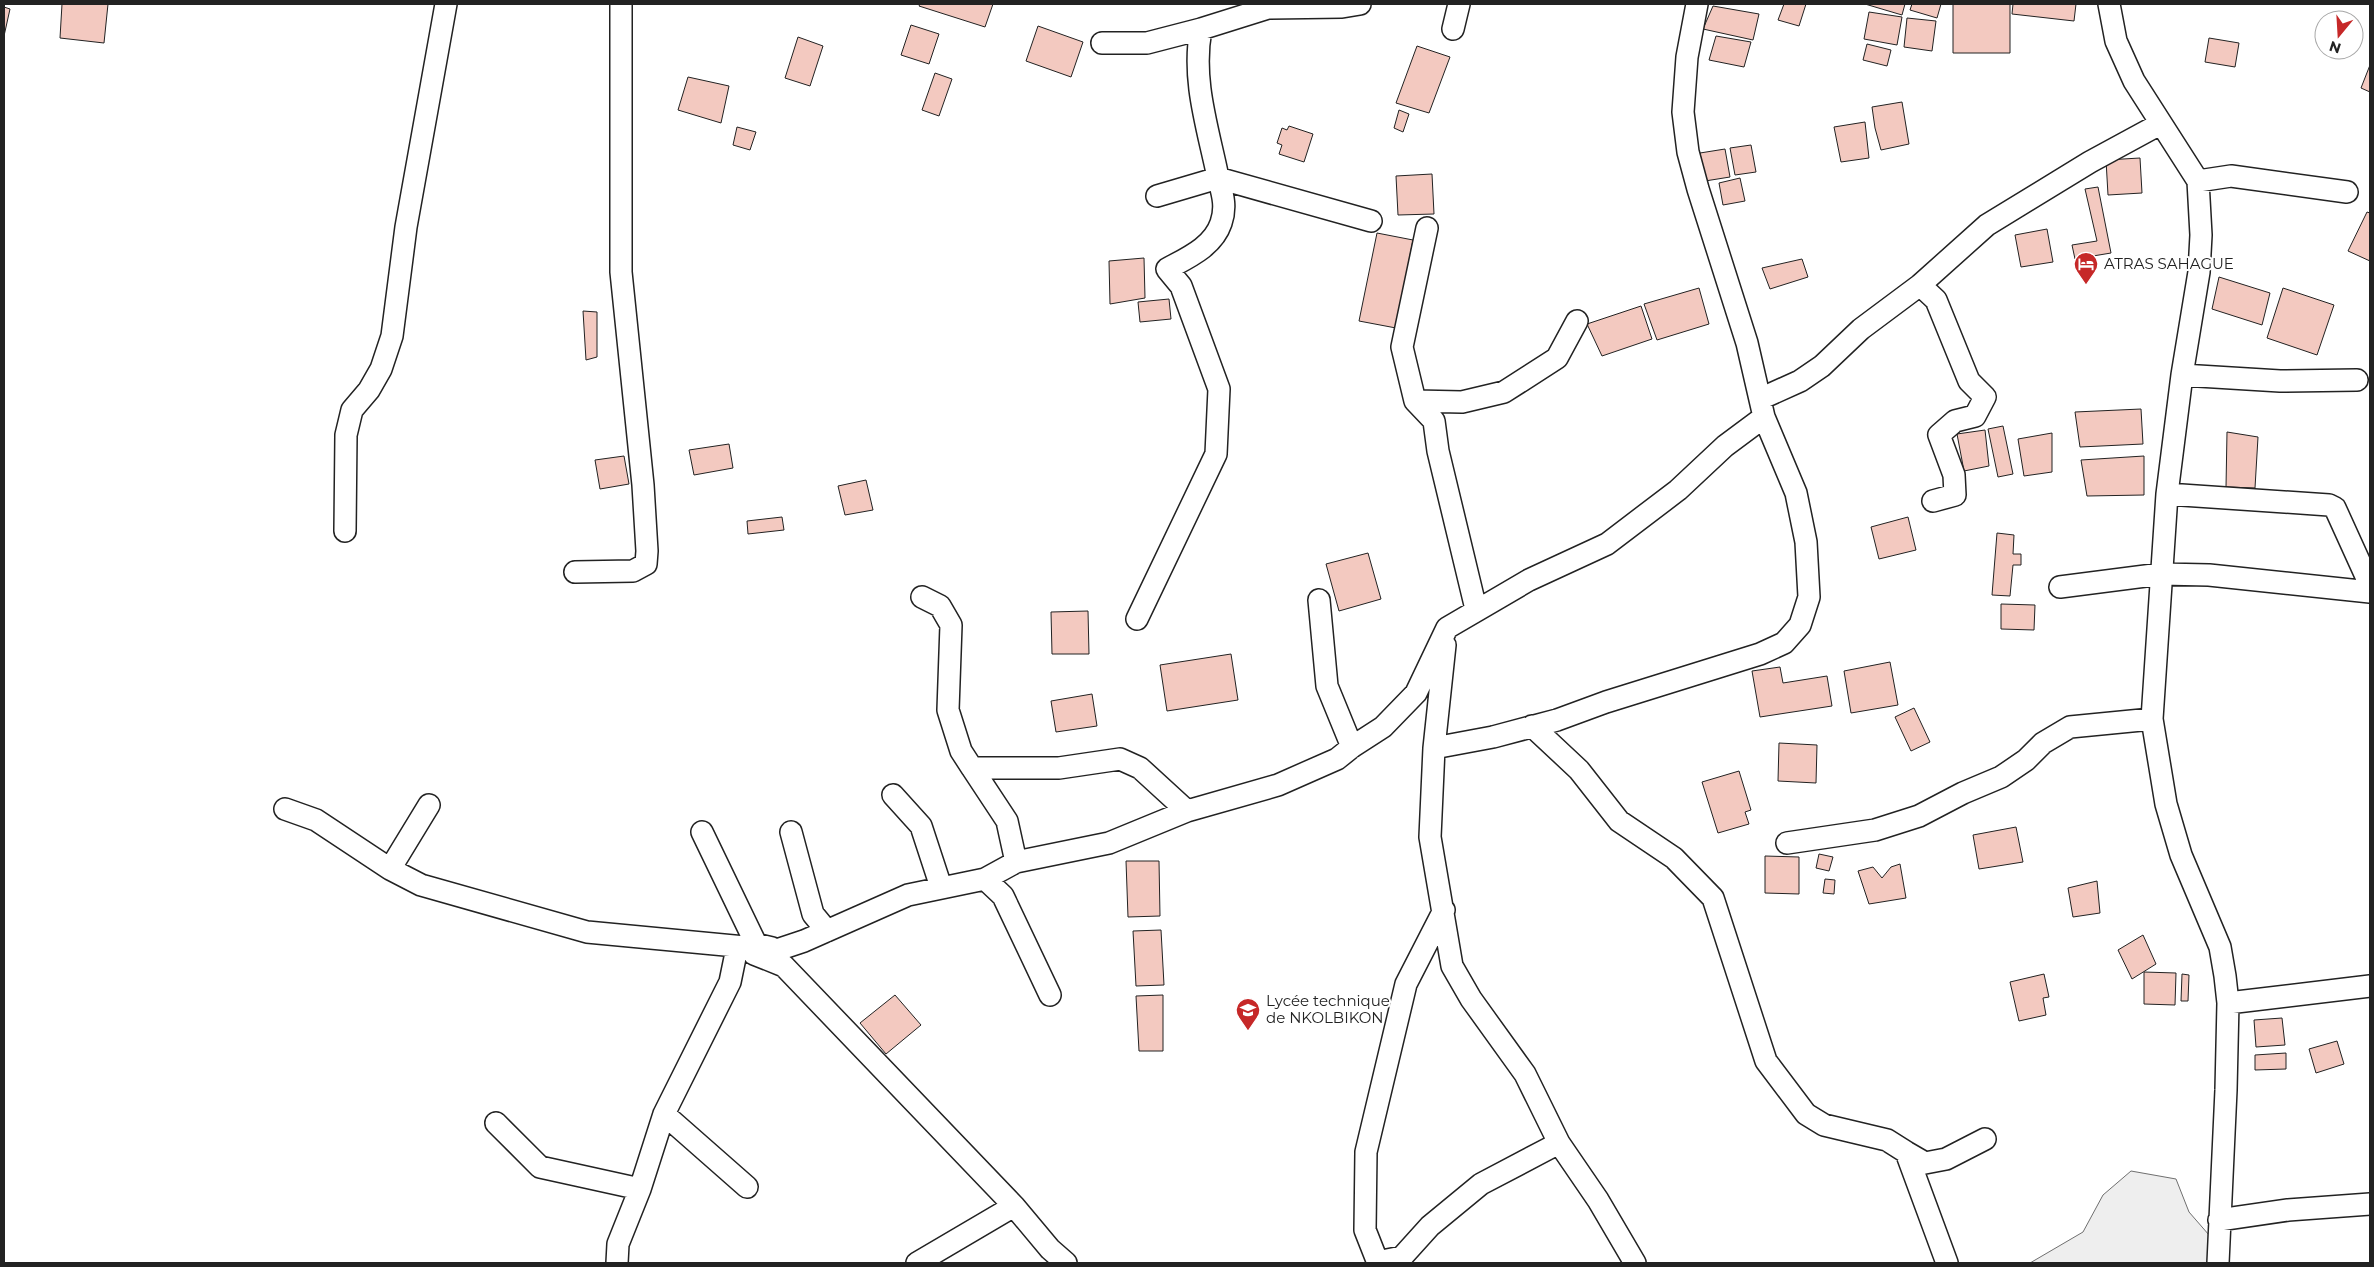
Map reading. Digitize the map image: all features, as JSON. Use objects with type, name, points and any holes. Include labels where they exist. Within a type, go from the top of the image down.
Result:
[{"type":"street","points":[[345,531],[346,435],[352,410],[369,390],[381,369],[392,336],[406,227],[446,4]]},
{"type":"street","points":[[575,572],[633,571],[646,564],[643,485],[621,272],[621,4]]},
{"type":"street","points":[[1102,43],[1147,43],[1201,29],[1267,6],[1342,7],[1360,4]]},
{"type":"street","points":[[1453,29],[1459,4]]},
{"type":"street","points":[[1434,748],[1493,737],[1557,720],[1606,702],[1760,654],[1784,642],[1800,625],[1809,597],[1806,542],[1796,493],[1762,408],[1747,343],[1688,152],[1683,112],[1688,57],[1697,4]]},
{"type":"street","points":[[2109,4],[2116,41],[2134,81],[2198,181],[2201,235],[2199,272],[2182,375],[2167,494],[2152,719],[2166,804],[2181,855],[2220,947],[2228,1003],[2218,1263]]},
{"type":"street","points":[[1137,619],[1216,454],[1219,389],[1181,286],[1167,268],[1203,249],[1221,224],[1225,199],[1218,178],[1198,81],[1197,53],[1201,29]]},
{"type":"street","points":[[286,809],[316,820],[390,869],[421,884],[586,932],[737,948],[777,950],[908,894],[985,879],[1016,862],[1109,843],[1187,811],[1278,785],[1337,759],[1352,746],[1383,728],[1416,692],[1447,628],[1476,609],[1529,580],[1607,544],[1678,490],[1762,408],[1822,366],[1861,328],[1920,285],[1987,225],[2090,162],[2160,124]]},
{"type":"street","points":[[2198,181],[2231,176],[2346,192]]},
{"type":"street","points":[[1157,196],[1218,178],[1371,221]]},
{"type":"street","points":[[1427,228],[1402,346],[1415,401],[1434,421],[1438,451],[1476,609]]},
{"type":"street","points":[[1920,285],[1936,300],[1969,381],[1985,396],[1975,416],[1956,421],[1939,435],[1954,475],[1955,495],[1933,501]]},
{"type":"street","points":[[1415,401],[1462,402],[1504,392],[1557,358],[1578,321]]},
{"type":"street","points":[[2182,375],[2280,381],[2357,380]]},
{"type":"street","points":[[2167,494],[2329,505],[2336,508],[2370,584]]},
{"type":"street","points":[[2060,587],[2161,574],[2209,575],[2370,592]]},
{"type":"street","points":[[922,597],[940,606],[951,625],[948,710],[961,751],[1007,821],[1016,862]]},
{"type":"street","points":[[1319,600],[1327,686],[1352,746]]},
{"type":"street","points":[[1447,628],[1434,748],[1430,837],[1444,910],[1452,966],[1471,999],[1525,1074],[1559,1143],[1598,1200],[1635,1263]]},
{"type":"street","points":[[1787,843],[1875,830],[1919,816],[1963,793],[2001,777],[2026,760],[2043,743],[2070,727],[2152,719]]},
{"type":"street","points":[[1532,726],[1579,770],[1618,821],[1674,858],[1713,898],[1766,1061],[1806,1114],[1824,1125],[1887,1140],[1925,1163],[1946,1159],[1985,1140]]},
{"type":"street","points":[[972,768],[1059,768],[1120,760],[1140,768],[1187,811]]},
{"type":"street","points":[[893,794],[921,826],[941,887]]},
{"type":"street","points":[[390,869],[429,805]]},
{"type":"street","points":[[702,832],[756,944],[777,950]]},
{"type":"street","points":[[791,832],[813,914],[827,930]]},
{"type":"street","points":[[985,879],[1003,896],[1050,995]]},
{"type":"street","points":[[1444,910],[1406,984],[1366,1152],[1365,1230],[1378,1262],[1402,1257],[1430,1226],[1481,1184],[1559,1143]]},
{"type":"street","points":[[617,1263],[618,1244],[640,1189],[664,1114],[730,982],[737,948]]},
{"type":"street","points":[[737,948],[784,966],[1014,1206],[1050,1249],[1066,1263]]},
{"type":"street","points":[[2228,1003],[2370,986]]},
{"type":"street","points":[[664,1114],[747,1187]]},
{"type":"street","points":[[496,1123],[540,1167],[640,1189]]},
{"type":"street","points":[[1906,1152],[1947,1263]]},
{"type":"street","points":[[2219,1220],[2280,1211],[2370,1204]]},
{"type":"street","points":[[917,1263],[1014,1206]]},
{"type":"shaded area","points":[[2131,1171],[2176,1179],[2189,1212],[2216,1243],[2216,1263],[2030,1263],[2083,1232],[2103,1195]]},
{"type":"building","points":[[62,4],[108,4],[104,43],[60,38]]},
{"type":"building","points":[[920,4],[993,4],[985,27],[919,6]]},
{"type":"building","points":[[1784,4],[1806,4],[1799,26],[1778,20]]},
{"type":"building","points":[[1865,4],[1905,4],[1902,15]]},
{"type":"building","points":[[1912,4],[1941,4],[1937,18],[1910,10]]},
{"type":"building","points":[[1953,4],[2010,4],[2010,53],[1953,53]]},
{"type":"building","points":[[2013,4],[2076,4],[2074,21],[2012,14]]},
{"type":"building","points":[[1713,6],[1759,14],[1753,40],[1703,29]]},
{"type":"building","points":[[4,7],[10,9],[4,36]]},
{"type":"building","points":[[1869,12],[1902,17],[1897,45],[1864,39]]},
{"type":"building","points":[[1907,18],[1936,21],[1932,51],[1904,47]]},
{"type":"building","points":[[911,25],[939,34],[929,64],[901,55]]},
{"type":"building","points":[[1038,26],[1083,42],[1071,77],[1026,61]]},
{"type":"building","points":[[1716,36],[1751,42],[1744,67],[1709,60]]},
{"type":"building","points":[[798,37],[823,46],[810,86],[785,78]]},
{"type":"building","points":[[2209,38],[2239,43],[2235,67],[2205,62]]},
{"type":"building","points":[[1867,44],[1891,50],[1887,66],[1863,60]]},
{"type":"building","points":[[1417,46],[1450,57],[1429,113],[1396,103]]},
{"type":"building","points":[[2370,65],[2370,92],[2361,88]]},
{"type":"building","points":[[935,73],[952,79],[939,116],[922,110]]},
{"type":"building","points":[[688,77],[729,86],[721,123],[678,110]]},
{"type":"building","points":[[1902,102],[1909,144],[1881,150],[1872,107]]},
{"type":"building","points":[[1399,110],[1409,114],[1403,132],[1394,128]]},
{"type":"building","points":[[1865,122],[1869,158],[1841,162],[1834,127]]},
{"type":"building","points":[[1289,126],[1313,134],[1304,162],[1279,154],[1282,145],[1277,143],[1282,128],[1287,130]]},
{"type":"building","points":[[737,127],[756,132],[750,150],[733,145]]},
{"type":"building","points":[[1751,145],[1756,172],[1735,175],[1730,148]]},
{"type":"building","points":[[1725,149],[1730,177],[1705,181],[1700,153]]},
{"type":"building","points":[[2140,158],[2142,193],[2108,195],[2106,160]]},
{"type":"building","points":[[1432,174],[1434,214],[1398,215],[1396,176]]},
{"type":"building","points":[[1740,178],[1745,201],[1723,205],[1719,183]]},
{"type":"building","points":[[2098,187],[2111,253],[2075,259],[2072,245],[2097,241],[2085,189]]},
{"type":"building","points":[[2367,212],[2370,213],[2370,261],[2348,251]]},
{"type":"building","points":[[2047,229],[2053,262],[2021,267],[2015,235]]},
{"type":"building","points":[[1377,233],[1413,240],[1396,328],[1359,321]]},
{"type":"building","points":[[1144,258],[1145,298],[1110,304],[1109,261]]},
{"type":"building","points":[[1802,259],[1808,277],[1770,289],[1762,268]]},
{"type":"building","points":[[2219,277],[2270,293],[2262,325],[2212,309]]},
{"type":"building","points":[[1699,288],[1709,324],[1657,340],[1644,304]]},
{"type":"building","points":[[2283,288],[2334,305],[2317,355],[2267,338]]},
{"type":"building","points":[[1169,299],[1171,319],[1140,322],[1138,302]]},
{"type":"building","points":[[1641,306],[1652,339],[1602,356],[1587,324]]},
{"type":"building","points":[[583,311],[597,312],[597,357],[586,360]]},
{"type":"building","points":[[2141,409],[2143,444],[2080,447],[2075,412]]},
{"type":"building","points":[[2003,426],[2013,474],[1998,477],[1988,429]]},
{"type":"building","points":[[1985,430],[1989,466],[1964,471],[1957,434]]},
{"type":"building","points":[[2227,432],[2258,437],[2255,488],[2226,487]]},
{"type":"building","points":[[2052,433],[2052,472],[2024,476],[2018,439]]},
{"type":"building","points":[[729,444],[733,468],[694,475],[689,450]]},
{"type":"building","points":[[624,456],[629,484],[600,489],[595,460]]},
{"type":"building","points":[[2144,456],[2144,495],[2087,496],[2081,460]]},
{"type":"building","points":[[866,480],[873,510],[845,515],[838,486]]},
{"type":"building","points":[[782,517],[784,530],[748,534],[747,521]]},
{"type":"building","points":[[1908,517],[1916,550],[1879,559],[1871,527]]},
{"type":"building","points":[[1997,533],[2014,535],[2013,554],[2021,554],[2021,565],[2013,565],[2010,596],[1992,595]]},
{"type":"building","points":[[1368,553],[1381,599],[1339,611],[1326,564]]},
{"type":"building","points":[[2001,604],[2035,605],[2034,630],[2001,629]]},
{"type":"building","points":[[1088,611],[1089,654],[1052,654],[1051,612]]},
{"type":"building","points":[[1231,654],[1238,700],[1167,711],[1160,665]]},
{"type":"building","points":[[1890,662],[1898,705],[1851,713],[1844,671]]},
{"type":"building","points":[[1780,667],[1783,683],[1827,676],[1832,706],[1760,717],[1752,671]]},
{"type":"building","points":[[1092,694],[1097,726],[1056,732],[1051,701]]},
{"type":"building","points":[[1914,708],[1930,742],[1911,751],[1895,717]]},
{"type":"building","points":[[1779,743],[1817,745],[1816,783],[1778,781]]},
{"type":"building","points":[[1739,771],[1751,810],[1745,812],[1749,824],[1718,833],[1702,782]]},
{"type":"building","points":[[2016,827],[2023,862],[1979,869],[1973,835]]},
{"type":"building","points":[[1819,854],[1833,857],[1829,871],[1816,868]]},
{"type":"building","points":[[1765,856],[1799,857],[1799,894],[1765,893]]},
{"type":"building","points":[[1126,861],[1159,861],[1160,916],[1128,917]]},
{"type":"building","points":[[1900,864],[1906,898],[1869,904],[1858,871],[1873,867],[1882,878],[1891,867]]},
{"type":"building","points":[[1825,879],[1835,880],[1834,894],[1823,893]]},
{"type":"building","points":[[2097,881],[2100,913],[2073,917],[2068,888]]},
{"type":"building","points":[[1161,930],[1164,985],[1136,986],[1133,931]]},
{"type":"building","points":[[2143,935],[2156,964],[2132,979],[2118,950]]},
{"type":"building","points":[[2144,972],[2176,973],[2175,1005],[2144,1004]]},
{"type":"building","points":[[2044,974],[2049,997],[2043,998],[2046,1015],[2019,1021],[2010,982]]},
{"type":"building","points":[[2182,974],[2189,975],[2188,1001],[2181,1001]]},
{"type":"building","points":[[895,995],[921,1025],[886,1054],[860,1023]]},
{"type":"building","points":[[1163,995],[1163,1051],[1139,1051],[1136,996]]},
{"type":"building","points":[[2282,1018],[2285,1045],[2256,1047],[2254,1020]]},
{"type":"building","points":[[2337,1041],[2344,1064],[2316,1073],[2309,1049]]},
{"type":"building","points":[[2286,1053],[2286,1069],[2255,1070],[2255,1055]]},
{"type":"place","name":"ATRAS SAHAGUE","points":[[2086,285]]},
{"type":"place","name":"Lycée technique de NKOLBIKON","points":[[1248,1031]]}]
